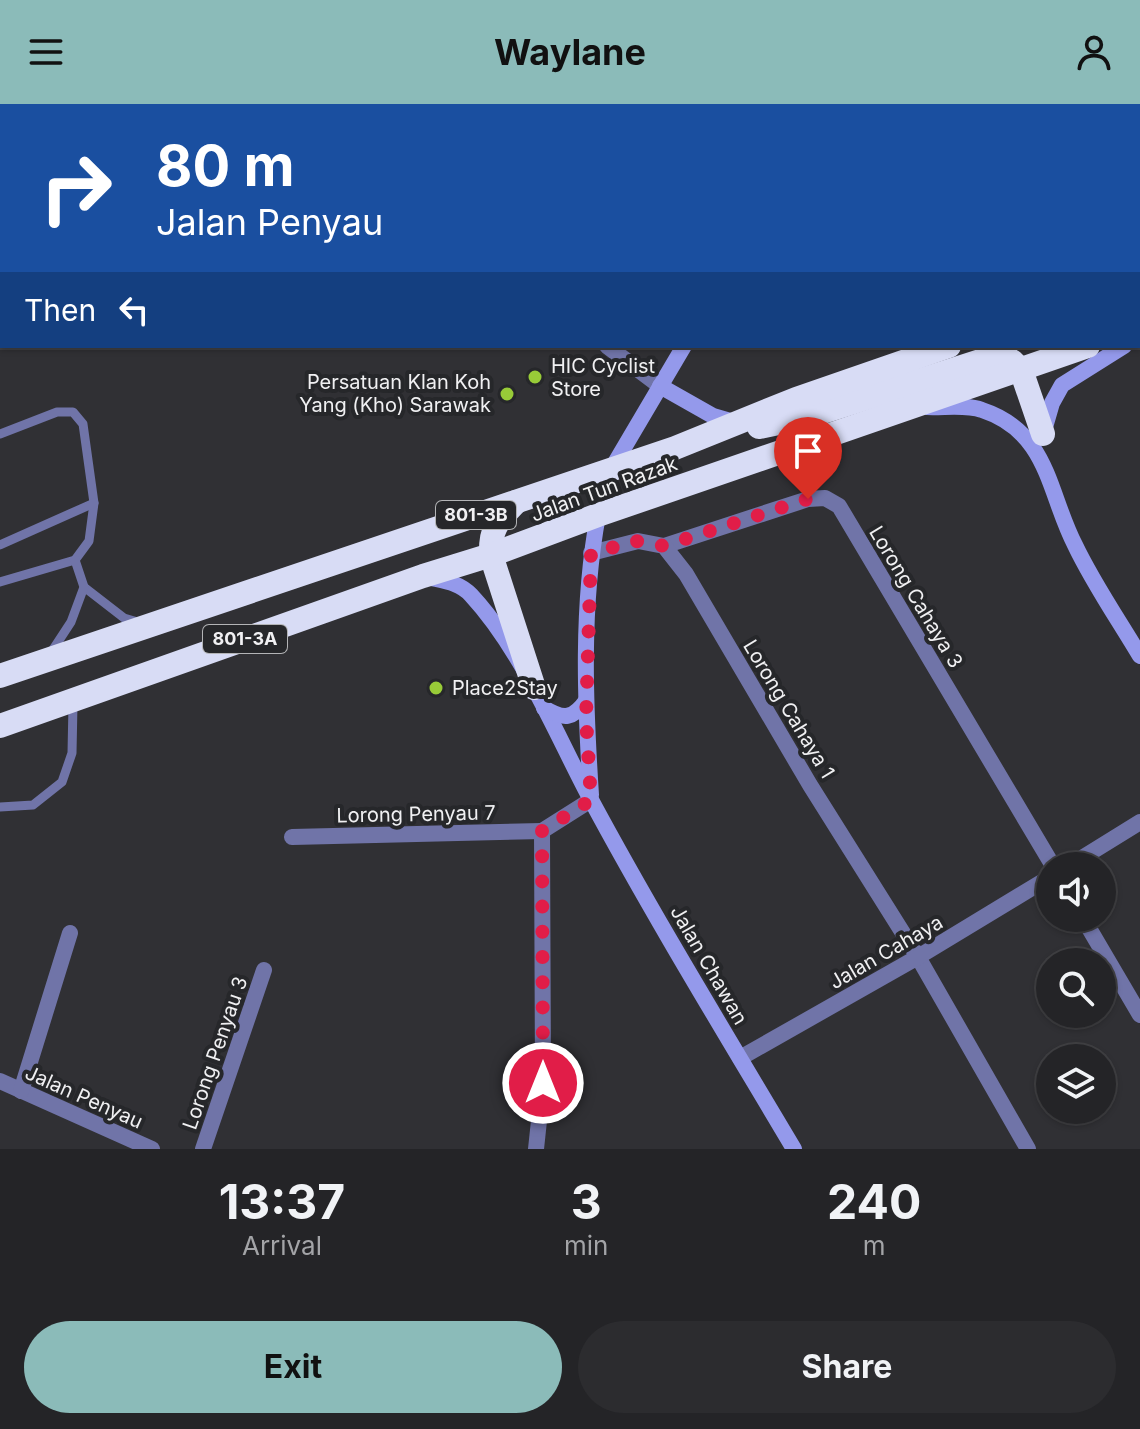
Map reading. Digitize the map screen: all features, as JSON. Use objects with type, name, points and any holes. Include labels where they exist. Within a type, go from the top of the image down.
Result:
[{"type":"highway","name":"Jalan Tun Razak","points":[[0,676],[675,448],[796,399],[943,348]]},
{"type":"highway","name":"Jalan Tun Razak","points":[[0,726],[1082,348]]},
{"type":"highway","points":[[675,448],[807,417],[996,356],[1012,361],[1021,370],[1043,434]]},
{"type":"highway","points":[[517,501],[498,521],[490,536],[491,555],[539,698]]},
{"type":"street","points":[[610,348],[660,386],[713,416],[737,423]]},
{"type":"street","points":[[612,468],[683,348]]},
{"type":"street","points":[[1049,475],[1043,434],[1052,403],[1062,385],[1121,348]]},
{"type":"street","points":[[916,407],[980,409],[1001,419],[1036,451],[1049,475],[1074,544],[1140,656]]},
{"type":"street","name":"Lorong Cahaya 3","points":[[664,546],[808,499],[825,498],[839,506],[1045,852]]},
{"type":"street","points":[[536,1149],[543,1083],[542,831],[591,800],[586,701],[591,553],[598,515]]},
{"type":"street","points":[[591,553],[638,541],[664,546]]},
{"type":"street","name":"Lorong Cahaya 1","points":[[664,546],[686,574],[810,785],[918,957],[1028,1149]]},
{"type":"street","points":[[423,576],[456,584],[468,592],[494,625],[539,698],[556,716],[577,713],[586,701]]},
{"type":"street","name":"Jalan Chawan","points":[[539,698],[591,800],[794,1149]]},
{"type":"street","points":[[1092,852],[1140,822]]},
{"type":"street","name":"Lorong Penyau 7","points":[[292,837],[542,831]]},
{"type":"street","name":"Jalan Cahaya","points":[[740,1058],[1036,885]]},
{"type":"street","points":[[1091,932],[1140,1015]]},
{"type":"street","points":[[21,1091],[70,933]]},
{"type":"street","name":"Lorong Penyau 3","points":[[203,1149],[264,970]]},
{"type":"street","name":"Jalan Penyau","points":[[0,1081],[152,1149]]},
{"type":"lane","points":[[0,434],[57,412],[73,412],[83,424],[94,503],[89,541],[75,560],[0,582]]},
{"type":"lane","points":[[0,545],[94,503]]},
{"type":"lane","points":[[75,560],[84,587],[124,618],[151,625]]},
{"type":"lane","points":[[42,662],[58,645],[71,622],[84,587]]},
{"type":"lane","points":[[0,807],[33,805],[62,782],[72,753],[73,700]]},
{"type":"place","name":"HIC Cyclist Store","points":[[535,377]]},
{"type":"place","name":"Persatuan Klan Koh Yang (Kho) Sarawak","points":[[507,394]]},
{"type":"place","name":"Place2Stay","points":[[436,688]]},
{"type":"route","points":[[543,1083],[542,831],[591,800],[586,718],[591,553],[638,541],[664,546],[808,499]]}]
